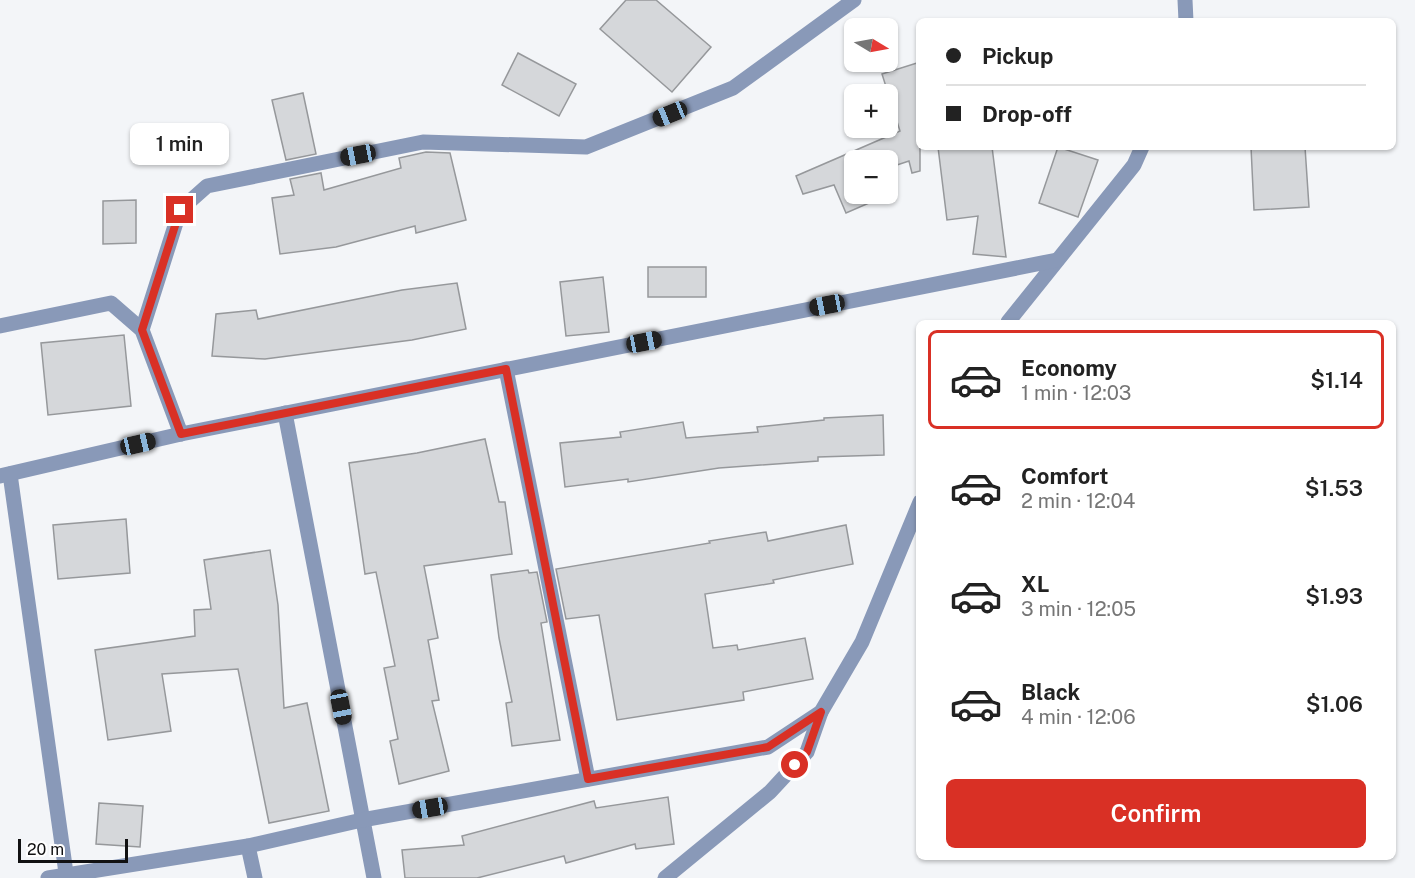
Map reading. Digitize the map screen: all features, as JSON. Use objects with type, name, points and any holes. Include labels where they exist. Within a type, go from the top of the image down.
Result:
[{"type":"street","points":[[142,330],[180,210],[207,186],[423,142],[586,147],[733,88],[854,0]]},
{"type":"street","points":[[1185,0],[1186,18]]},
{"type":"street","points":[[1010,320],[1134,165],[1141,150]]},
{"type":"street","points":[[66,873],[5,475],[181,434],[1057,260]]},
{"type":"street","points":[[0,326],[111,303],[142,330],[181,434]]},
{"type":"street","points":[[506,369],[588,779]]},
{"type":"street","points":[[285,413],[374,878]]},
{"type":"street","points":[[665,878],[770,792],[807,752],[821,712],[862,642],[916,512]]},
{"type":"street","points":[[48,878],[66,873],[248,846],[363,820],[768,747],[821,712]]},
{"type":"street","points":[[248,846],[255,878]]},
{"type":"building","points":[[626,0],[656,0],[711,47],[672,92],[600,29]]},
{"type":"building","points":[[518,53],[576,84],[559,116],[502,85]]},
{"type":"building","points":[[916,63],[916,150],[920,150],[920,171],[912,173],[909,161],[898,165],[898,150],[856,150],[884,138],[898,138],[900,131],[898,84],[885,84],[882,74],[898,72],[898,69]]},
{"type":"building","points":[[303,93],[316,154],[286,160],[272,100]]},
{"type":"building","points":[[938,150],[992,150],[1006,257],[973,254],[978,216],[947,220]]},
{"type":"building","points":[[1057,150],[1067,150],[1098,160],[1078,217],[1039,203]]},
{"type":"building","points":[[1251,150],[1305,150],[1309,207],[1254,210]]},
{"type":"building","points":[[426,152],[450,153],[466,220],[416,233],[415,226],[336,247],[280,254],[272,198],[294,195],[290,179],[321,173],[324,190],[401,168],[399,158]]},
{"type":"building","points":[[844,155],[844,204],[867,204],[846,213],[834,185],[803,194],[796,176]]},
{"type":"building","points":[[136,200],[136,243],[103,244],[103,201]]},
{"type":"building","points":[[648,267],[706,267],[706,297],[648,297]]},
{"type":"building","points":[[603,277],[609,332],[566,336],[560,282]]},
{"type":"building","points":[[457,283],[466,329],[412,340],[265,359],[212,356],[216,314],[256,310],[258,319],[402,290]]},
{"type":"building","points":[[124,335],[131,406],[48,415],[41,343]]},
{"type":"building","points":[[883,415],[884,455],[818,457],[818,461],[719,468],[628,482],[628,479],[565,487],[560,443],[621,437],[620,432],[683,422],[686,438],[758,432],[757,427],[824,420],[824,418]]},
{"type":"building","points":[[485,439],[499,502],[505,502],[512,554],[424,566],[438,638],[428,640],[439,700],[432,701],[449,771],[399,784],[390,741],[398,739],[384,668],[395,666],[376,572],[365,574],[349,463],[417,453]]},
{"type":"building","points":[[126,519],[130,573],[58,579],[53,525]]},
{"type":"building","points":[[846,525],[853,564],[773,580],[774,583],[705,594],[713,648],[737,645],[738,650],[805,638],[813,679],[743,692],[744,700],[617,720],[599,615],[566,619],[556,569],[766,532],[768,541]]},
{"type":"building","points":[[270,550],[278,605],[284,708],[307,703],[329,811],[269,823],[238,669],[162,674],[171,731],[108,740],[95,650],[195,636],[194,610],[211,609],[204,560]]},
{"type":"building","points":[[528,570],[529,573],[537,572],[547,622],[541,623],[560,740],[512,746],[506,703],[512,702],[499,638],[491,575]]},
{"type":"building","points":[[668,797],[674,844],[636,849],[635,844],[566,863],[564,856],[477,878],[405,878],[402,850],[464,845],[462,836],[594,801],[596,808]]},
{"type":"building","points":[[99,803],[143,806],[140,847],[96,844]]},
{"type":"route","points":[[180,210],[142,330],[181,434],[506,369],[588,779],[768,747],[821,712],[807,752],[795,765]]}]
